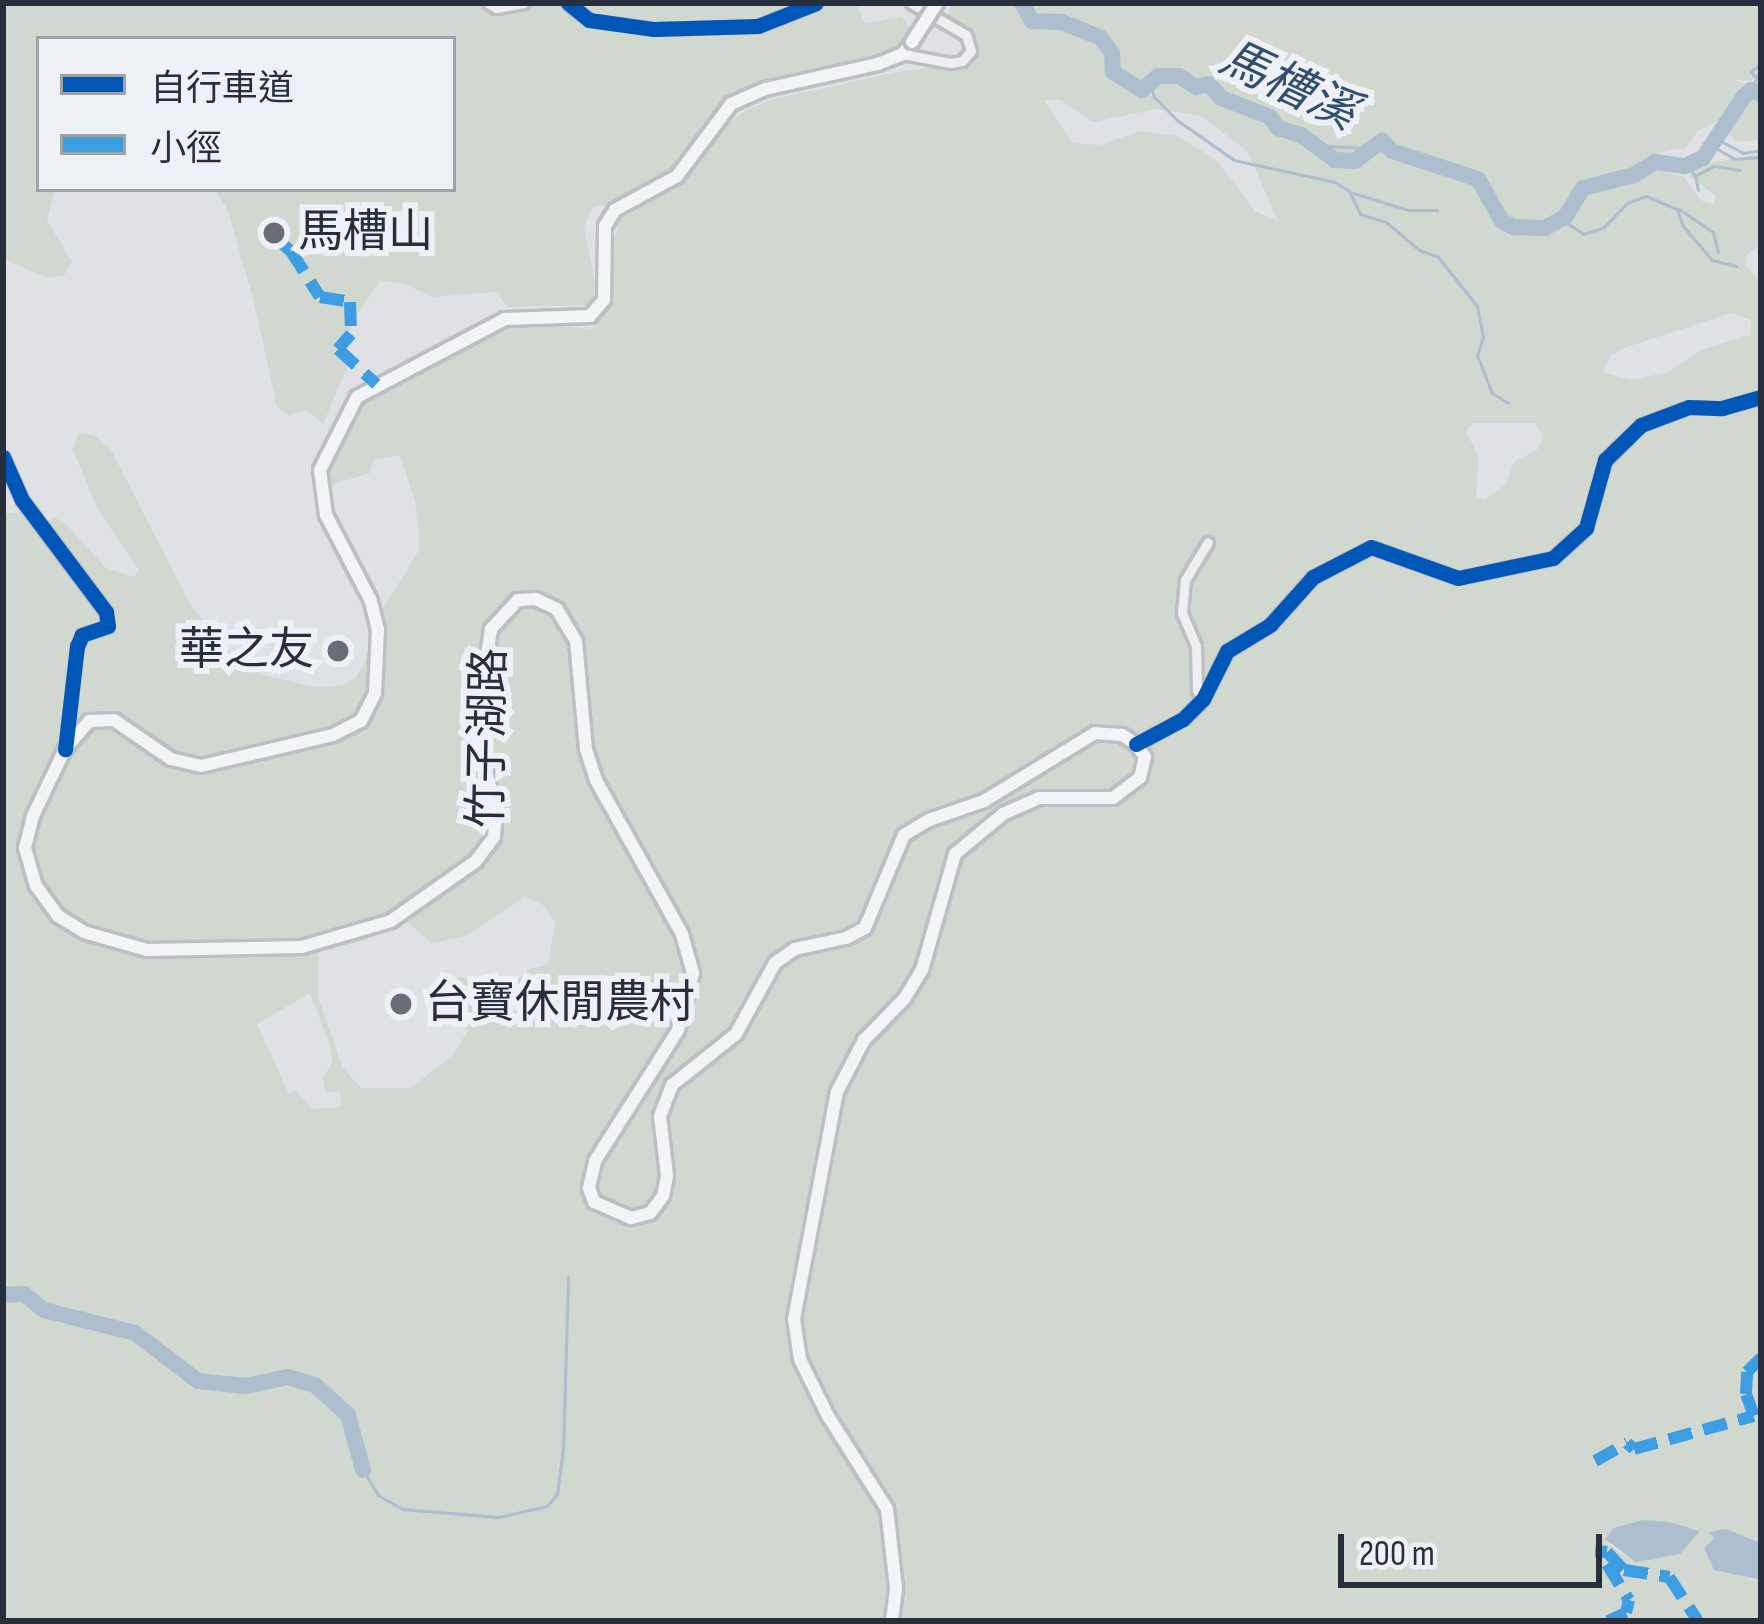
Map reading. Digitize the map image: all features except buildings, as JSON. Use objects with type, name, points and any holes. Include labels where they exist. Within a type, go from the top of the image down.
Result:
[{"type":"main road","points":[[65,749],[89,721],[114,720],[171,759],[201,766],[334,735],[361,722],[375,693],[378,630],[371,601],[326,515],[320,470],[357,397],[505,319],[590,316],[604,300],[605,226],[615,210],[677,176],[731,104],[765,89],[908,48],[937,3]]},
{"type":"main road","name":"竹子湖路","points":[[65,749],[33,816],[25,848],[36,886],[69,925],[147,950],[187,951],[302,947],[365,932],[392,921],[476,861],[494,837],[496,809],[480,749],[481,697],[491,629],[518,600],[536,599],[557,609],[576,640],[586,749],[596,780],[682,934],[693,973],[678,1030],[595,1161],[589,1188],[594,1202],[631,1218],[650,1213],[664,1196],[667,1176],[660,1116],[672,1085],[736,1034],[775,963],[795,949],[846,938],[865,928],[904,835],[928,820],[984,801],[1095,733],[1123,735],[1136,744]]},
{"type":"main road","points":[[892,1621],[896,1588],[887,1509],[828,1416],[800,1359],[794,1319],[837,1092],[864,1040],[904,998],[922,970],[955,854],[971,837],[1022,804],[1039,798],[1113,798],[1140,778],[1145,757],[1136,744]]},
{"type":"street","points":[[488,3],[496,8],[524,3]]},
{"type":"street","points":[[568,3],[589,20],[654,29],[758,26],[816,3]]},
{"type":"street","points":[[908,48],[950,63],[962,61],[971,51],[966,35],[911,3]]},
{"type":"street","points":[[1136,744],[1183,719],[1203,699],[1227,651],[1270,625],[1313,577],[1371,547],[1458,578],[1552,559],[1586,529],[1605,460],[1628,435],[1664,414],[1761,397]]},
{"type":"street","points":[[3,457],[22,500],[106,613],[108,626],[82,635],[77,646],[65,749]]},
{"type":"street","points":[[1203,699],[1196,646],[1182,613],[1185,580],[1208,542]]},
{"type":"shaded area","points":[[3,3],[844,3],[857,5],[865,24],[902,16],[911,30],[892,49],[841,68],[733,91],[670,178],[624,201],[592,208],[584,227],[595,282],[592,305],[508,307],[495,292],[432,297],[405,284],[380,281],[353,320],[346,341],[348,365],[323,424],[306,410],[288,415],[277,407],[254,302],[228,211],[217,192],[456,192],[456,36],[36,36],[36,192],[54,192],[47,221],[72,261],[64,275],[48,278],[3,259]]},
{"type":"shaded area","points":[[953,3],[1761,3],[1761,81],[1734,80],[1761,90],[1761,140],[1736,142],[1717,121],[1698,131],[1685,148],[1657,153],[1649,160],[1653,168],[1684,177],[1702,201],[1714,204],[1716,196],[1689,176],[1697,165],[1761,154],[1761,243],[1747,255],[1745,266],[1761,281],[1761,1543],[1726,1529],[1710,1532],[1714,1538],[1704,1549],[1752,1581],[1761,1580],[1761,1621],[3,1621],[3,514],[23,512],[36,528],[55,518],[64,522],[106,568],[135,577],[138,569],[97,508],[73,450],[78,433],[95,436],[111,450],[190,604],[231,654],[263,675],[316,687],[341,686],[356,678],[366,660],[382,610],[418,552],[419,538],[415,501],[400,455],[373,460],[370,473],[334,484],[328,496],[329,469],[354,414],[374,395],[492,331],[530,323],[592,329],[612,303],[609,263],[619,221],[686,179],[722,129],[746,110],[773,99],[902,71],[973,63],[977,41],[948,15]],"holes":[[[1044,100],[1060,100],[1093,122],[1156,109],[1201,116],[1248,152],[1278,221],[1255,211],[1216,160],[1178,136],[1140,131],[1099,145],[1072,143]],[[1731,313],[1751,320],[1751,335],[1703,349],[1668,372],[1633,380],[1603,373],[1610,356]],[[1473,423],[1534,423],[1543,434],[1538,449],[1514,462],[1506,484],[1485,500],[1476,497],[1479,458],[1466,431]],[[525,897],[545,906],[555,923],[548,964],[530,969],[509,986],[457,977],[451,993],[467,1032],[453,1055],[411,1088],[361,1088],[343,1068],[318,997],[319,952],[366,940],[406,921],[432,943],[466,936]],[[310,993],[331,1048],[332,1063],[323,1077],[325,1092],[340,1091],[341,1107],[313,1109],[296,1091],[289,1094],[257,1024]],[[1642,1520],[1697,1528],[1679,1554],[1622,1555],[1609,1544],[1614,1528]]]},
{"type":"water","points":[[1642,1520],[1700,1531],[1680,1554],[1636,1562],[1605,1539],[1614,1528]]},
{"type":"water","points":[[1726,1529],[1761,1543],[1761,1580],[1714,1570],[1704,1548],[1714,1538],[1709,1532]]},
{"type":"waterway","name":"馬槽溪","points":[[1022,3],[1032,21],[1062,22],[1101,38],[1112,53],[1113,72],[1142,90],[1158,76],[1179,76],[1196,87],[1209,84],[1221,98],[1270,117],[1278,128],[1301,135],[1335,160],[1355,161],[1382,141],[1392,151],[1478,179],[1502,221],[1513,227],[1545,228],[1565,217],[1583,188],[1634,175],[1655,162],[1685,166],[1703,158],[1744,96],[1751,90],[1761,94]]},
{"type":"waterway","points":[[1755,77],[1751,71],[1760,65],[1761,35]]},
{"type":"waterway","points":[[1751,90],[1761,68]]},
{"type":"waterway","points":[[1150,83],[1154,97],[1177,120],[1234,160],[1335,182],[1349,191],[1360,214],[1386,222],[1419,250],[1438,257],[1477,306],[1483,337],[1477,355],[1492,393],[1508,403]]},
{"type":"waterway","points":[[1715,138],[1743,153],[1761,150]]},
{"type":"waterway","points":[[1711,145],[1734,159],[1761,157]]},
{"type":"waterway","points":[[1320,152],[1329,146],[1366,148]]},
{"type":"waterway","points":[[1687,165],[1695,176],[1714,166],[1740,170]]},
{"type":"waterway","points":[[1695,176],[1698,190]]},
{"type":"waterway","points":[[1353,193],[1408,210],[1437,210]]},
{"type":"waterway","points":[[1561,219],[1583,234],[1604,227],[1627,203],[1646,196],[1677,209],[1683,226],[1712,260],[1736,266]]},
{"type":"waterway","points":[[1679,209],[1713,232],[1718,252]]},
{"type":"waterway","points":[[363,1470],[378,1495],[402,1509],[499,1517],[547,1506],[557,1494],[563,1449],[568,1277]]},
{"type":"waterway","points":[[3,1295],[24,1294],[44,1310],[135,1333],[198,1381],[246,1386],[288,1377],[315,1385],[348,1415],[363,1470]]},
{"type":"marked path","points":[[273,236],[291,251],[320,297],[350,302],[351,334],[338,349],[376,384]]},
{"type":"marked path","points":[[1595,1461],[1627,1443],[1634,1449],[1754,1416],[1746,1394],[1747,1372],[1761,1358]]},
{"type":"marked path","points":[[1595,1551],[1607,1552],[1624,1570],[1669,1577],[1698,1621]]},
{"type":"marked path","points":[[1607,1564],[1629,1600],[1626,1613],[1608,1621]]},
{"type":"cycle path","points":[[568,3],[589,20],[654,29],[758,26],[816,3]]},
{"type":"cycle path","points":[[1136,744],[1183,719],[1203,699],[1227,651],[1270,625],[1313,577],[1371,547],[1458,578],[1553,558],[1586,528],[1605,460],[1641,425],[1689,407],[1722,408],[1761,397]]},
{"type":"cycle path","points":[[3,457],[22,500],[106,612],[108,626],[82,635],[77,646],[65,749]]},
{"type":"place","name":"馬槽山","points":[[274,233]]},
{"type":"place","name":"華之友","points":[[338,651]]},
{"type":"place","name":"台寶休閒農村","points":[[401,1004]]}]
